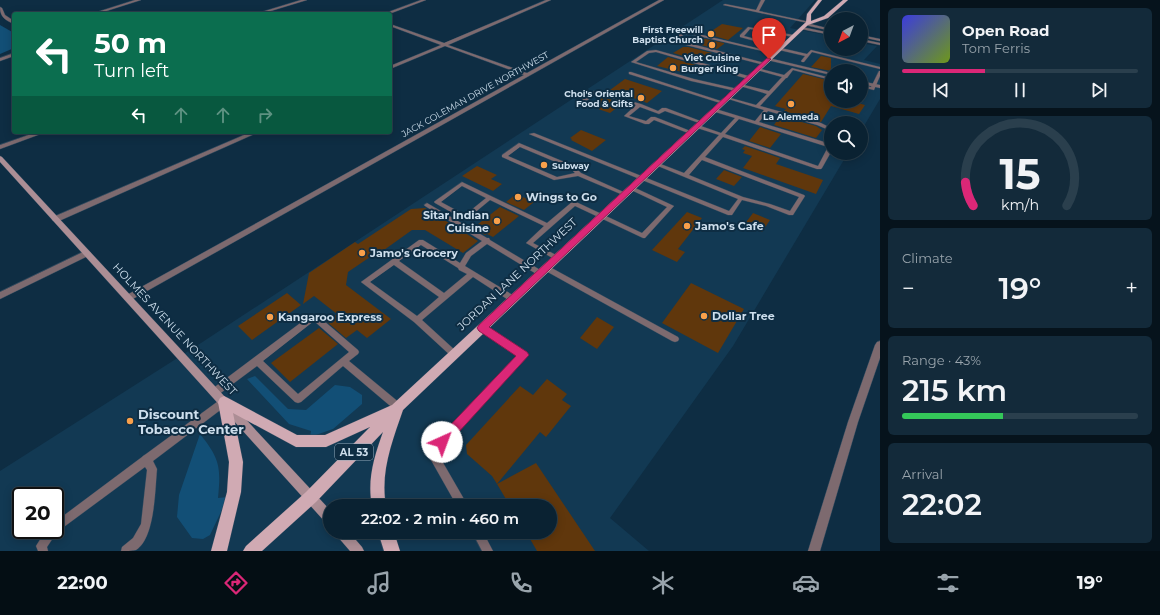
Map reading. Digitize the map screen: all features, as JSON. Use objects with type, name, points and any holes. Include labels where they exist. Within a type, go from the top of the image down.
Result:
[{"type":"main road","name":"JORDAN LANE NORTHWEST","points":[[805,25],[808,14],[820,0]]},
{"type":"main road","name":"JORDAN LANE NORTHWEST","points":[[251,551],[311,497],[398,407],[793,36],[805,25],[826,17],[846,0]]},
{"type":"main road","name":"HOLMES AVENUE NORTHWEST","points":[[0,158],[323,511]]},
{"type":"main road","points":[[220,397],[296,441],[326,441],[398,407]]},
{"type":"main road","points":[[219,551],[234,492],[236,462],[220,397]]},
{"type":"main road","points":[[377,499],[376,495],[378,466],[398,407]]},
{"type":"main road","points":[[347,539],[358,551]]},
{"type":"main road","points":[[388,539],[392,551]]},
{"type":"street","points":[[100,12],[139,0]]},
{"type":"street","points":[[264,12],[305,0]]},
{"type":"street","points":[[391,12],[424,0]]},
{"type":"street","points":[[392,67],[447,45],[549,0]]},
{"type":"street","name":"JACK COLEMAN DRIVE NORTHWEST","points":[[128,298],[662,0]]},
{"type":"street","points":[[0,8],[3,16],[12,21]]},
{"type":"street","points":[[805,25],[824,32]]},
{"type":"street","points":[[392,26],[528,75]]},
{"type":"street","points":[[868,41],[880,44]]},
{"type":"street","points":[[1,59],[12,55]]},
{"type":"street","points":[[771,57],[824,72]]},
{"type":"street","points":[[0,147],[37,134]]},
{"type":"street","points":[[56,219],[251,134]]},
{"type":"street","points":[[0,296],[87,254]]},
{"type":"street","points":[[814,551],[853,422],[880,345]]},
{"type":"lane","points":[[757,12],[763,0]]},
{"type":"lane","points":[[725,5],[824,29]]},
{"type":"lane","points":[[786,77],[771,57],[740,36],[749,28],[793,36]]},
{"type":"lane","points":[[771,57],[694,34],[684,33],[678,36],[678,40],[687,44],[771,57],[808,55]]},
{"type":"lane","points":[[868,37],[880,40]]},
{"type":"lane","points":[[750,78],[656,51],[648,52],[633,62],[693,80],[770,93]]},
{"type":"lane","points":[[803,61],[811,51],[880,66]]},
{"type":"lane","points":[[680,58],[672,58],[651,53],[643,59],[649,65],[686,76],[693,80]]},
{"type":"lane","points":[[757,106],[792,69],[824,77]]},
{"type":"lane","points":[[877,86],[880,72]]},
{"type":"lane","points":[[630,73],[724,100],[757,106],[824,128]]},
{"type":"lane","points":[[682,89],[693,80]]},
{"type":"lane","points":[[584,100],[596,92],[660,113]]},
{"type":"lane","points":[[638,106],[626,116],[648,123],[664,109],[696,127]]},
{"type":"lane","points":[[756,123],[767,109]]},
{"type":"lane","points":[[714,110],[824,145]]},
{"type":"lane","points":[[653,118],[696,127],[819,168],[824,159]]},
{"type":"lane","points":[[685,176],[738,118]]},
{"type":"lane","points":[[532,134],[640,179],[730,214],[741,198]]},
{"type":"lane","points":[[556,258],[529,244],[574,203],[643,236],[671,206],[579,174],[572,167],[520,145],[504,156],[556,179],[579,174]]},
{"type":"lane","points":[[656,164],[741,198],[768,205],[791,214],[802,196],[701,158]]},
{"type":"lane","points":[[489,198],[465,218],[437,202],[462,184],[548,226]]},
{"type":"lane","points":[[427,205],[487,240],[675,338]]},
{"type":"lane","points":[[461,268],[468,255],[487,240]]},
{"type":"lane","points":[[454,354],[417,320],[365,282],[421,242],[513,299]]},
{"type":"lane","points":[[394,261],[444,297]]},
{"type":"lane","points":[[417,320],[472,274]]},
{"type":"lane","points":[[64,521],[146,459],[220,397],[257,361],[314,317],[356,352],[298,399],[257,361]]},
{"type":"lane","points":[[458,499],[432,453],[523,355],[482,328]]},
{"type":"lane","points":[[343,361],[398,407]]},
{"type":"lane","points":[[126,551],[137,542],[146,525],[152,469],[146,459]]},
{"type":"lane","points":[[43,551],[41,546],[46,539]]},
{"type":"lane","points":[[481,539],[488,551]]},
{"type":"shaded area","points":[[723,0],[815,0],[790,28],[824,35],[824,56],[868,56],[864,60],[880,64],[880,99],[868,119],[868,116],[824,116],[824,160],[844,160],[733,346],[610,518],[649,551],[0,551],[0,471],[201,343]]},
{"type":"shaded area","points":[[0,25],[12,32],[12,49],[0,54]]},
{"type":"shaded area","points":[[868,44],[877,46],[868,56]]},
{"type":"shaded area","points":[[255,376],[288,409],[306,410],[335,385],[350,387],[362,395],[362,404],[333,429],[310,437],[311,431],[289,424],[247,379]]},
{"type":"shaded area","points":[[200,434],[212,450],[218,464],[218,498],[228,497],[210,535],[203,539],[192,538],[177,517],[179,495]]},
{"type":"building","points":[[722,24],[743,28],[728,40],[707,34]]},
{"type":"building","name":"Viet Cuisine","points":[[701,38],[724,44],[717,49],[693,43]]},
{"type":"building","points":[[683,47],[712,53],[701,61],[673,53]]},
{"type":"building","points":[[821,56],[831,58],[831,64],[824,64],[824,70],[811,67]]},
{"type":"building","points":[[668,57],[696,65],[686,73],[657,66]]},
{"type":"building","points":[[803,74],[824,79],[824,108],[830,108],[821,122],[784,111],[786,109],[775,106]]},
{"type":"building","points":[[625,79],[662,91],[647,103],[631,97],[629,99],[608,93]]},
{"type":"building","points":[[602,97],[623,103],[610,113],[589,106]]},
{"type":"building","points":[[838,108],[863,108],[859,114]]},
{"type":"building","points":[[780,116],[816,126],[822,130],[816,138],[774,125]]},
{"type":"building","points":[[760,127],[781,134],[770,148],[749,141]]},
{"type":"building","points":[[581,130],[606,140],[592,151],[571,140],[572,139],[570,138]]},
{"type":"building","points":[[745,146],[780,158],[776,164],[823,180],[816,194],[743,168],[752,156],[743,153],[745,150],[742,149]]},
{"type":"building","points":[[477,166],[497,175],[491,179],[502,184],[493,191],[462,176]]},
{"type":"building","points":[[724,170],[742,177],[734,186],[716,179]]},
{"type":"building","points":[[516,194],[534,202],[524,210],[506,202]]},
{"type":"building","name":"Sitar Indian Cuisine","points":[[500,207],[519,216],[493,237],[487,234],[485,235],[473,228]]},
{"type":"building","points":[[425,208],[478,241],[463,253],[425,230],[412,230],[377,255],[373,255],[348,272],[346,285],[391,319],[367,338],[357,330],[346,338],[327,322],[337,314],[314,296],[303,304],[309,273],[355,242],[358,244],[411,209]]},
{"type":"building","points":[[687,212],[702,218],[678,249],[685,252],[677,262],[652,250]]},
{"type":"building","points":[[753,213],[770,220],[762,232],[744,225]]},
{"type":"building","name":"Dollar Tree","points":[[691,283],[744,309],[718,353],[662,323]]},
{"type":"building","points":[[287,293],[301,305],[252,340],[238,326]]},
{"type":"building","points":[[597,317],[614,327],[597,349],[580,338]]},
{"type":"building","points":[[319,328],[338,344],[290,382],[271,363]]},
{"type":"building","points":[[547,379],[567,394],[562,400],[571,406],[546,437],[540,432],[497,484],[492,476],[467,454],[466,445],[520,386],[533,395]]},
{"type":"building","points":[[536,463],[595,551],[537,551],[530,539],[557,539],[557,499],[506,499],[497,484]]},
{"type":"place","name":"First Freewill Baptist Church","points":[[711,34]]},
{"type":"place","name":"Viet Cuisine","points":[[712,45]]},
{"type":"place","name":"Burger King","points":[[673,68]]},
{"type":"place","name":"Choi's Oriental Food & Gifts","points":[[641,98]]},
{"type":"place","name":"La Alemeda","points":[[791,104]]},
{"type":"place","name":"Subway","points":[[544,165]]},
{"type":"place","name":"Wings to Go","points":[[518,197]]},
{"type":"place","name":"Sitar Indian Cuisine","points":[[497,221]]},
{"type":"place","name":"Jamo's Cafe","points":[[687,226]]},
{"type":"place","name":"Jamo's Grocery","points":[[362,253]]},
{"type":"place","name":"Dollar Tree","points":[[704,316]]},
{"type":"place","name":"Kangaroo Express","points":[[270,317]]},
{"type":"place","name":"Discount Tobacco Center","points":[[130,421]]},
{"type":"route","points":[[442,442],[523,355],[482,328],[769,59]]}]
